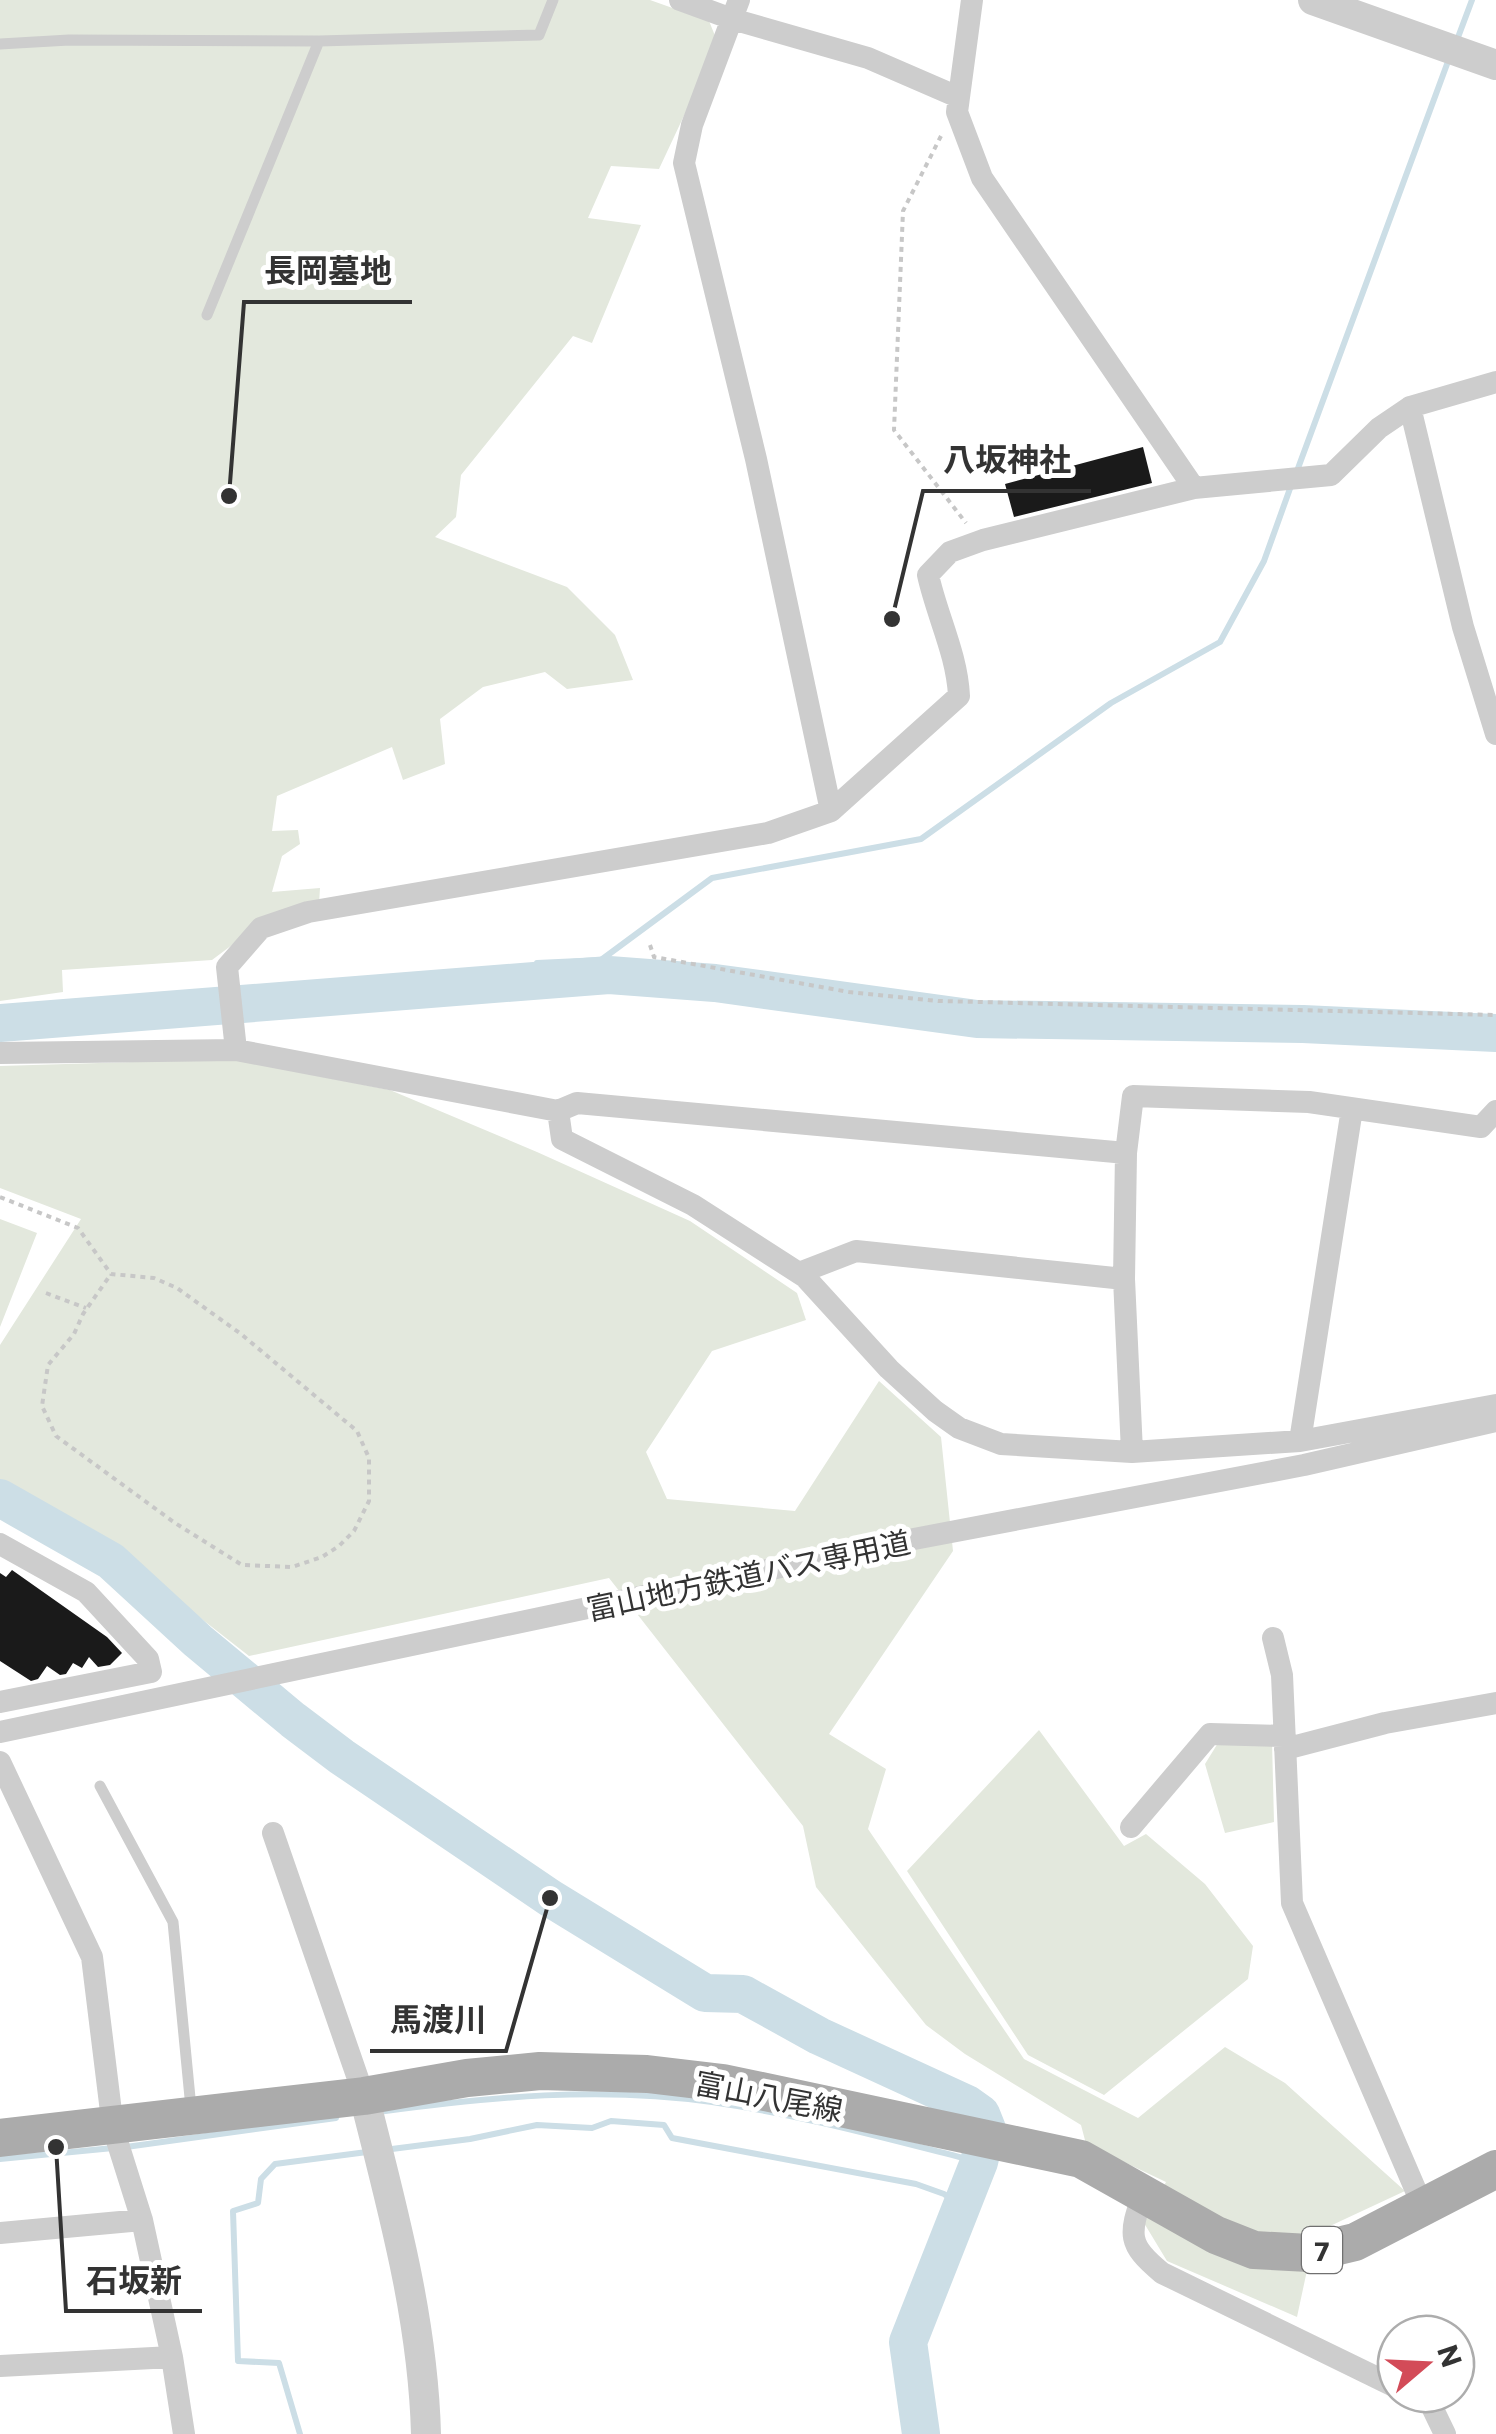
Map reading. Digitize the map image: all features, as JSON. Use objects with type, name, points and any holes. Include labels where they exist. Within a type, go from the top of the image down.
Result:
[{"type":"main road","name":"富山八尾線","points":[[2,2130],[113,2128],[540,2071],[647,2074],[723,2083],[1081,2158],[1216,2235],[1254,2250],[1309,2253],[1355,2242],[1496,2169]]},
{"type":"street","points":[[680,0],[736,9],[868,58],[958,104]]},
{"type":"street","points":[[972,0],[958,104],[982,178],[1194,488]]},
{"type":"street","points":[[1313,0],[1496,65]]},
{"type":"street","points":[[736,9],[692,125],[684,164],[756,460],[831,811]]},
{"type":"street","points":[[236,1050],[227,966],[260,928],[308,912],[768,833],[831,811],[959,696],[958,671],[936,611],[928,575],[950,552],[1194,488],[1331,474],[1378,428],[1410,407],[1496,382]]},
{"type":"street","points":[[1410,407],[1463,626],[1496,734]]},
{"type":"street","points":[[0,1053],[236,1050],[558,1112],[578,1103],[1126,1153]]},
{"type":"street","points":[[1132,1452],[1124,1279],[1126,1153],[1133,1096],[1308,1102],[1481,1127],[1496,1111]]},
{"type":"street","points":[[1300,1441],[1352,1108]]},
{"type":"street","points":[[558,1112],[562,1140],[693,1204],[799,1273],[889,1370],[934,1411],[959,1428],[1001,1444],[1132,1452],[1300,1441],[1496,1405]]},
{"type":"street","points":[[799,1273],[856,1251],[1124,1279]]},
{"type":"street","name":"富山地方鉄道バス専用道","points":[[0,1732],[914,1538],[1304,1465],[1496,1421]]},
{"type":"street","points":[[0,1544],[86,1592],[148,1659],[151,1672],[0,1702]]},
{"type":"street","points":[[1273,1638],[1282,1675],[1292,1903],[1423,2207]]},
{"type":"street","points":[[1131,1827],[1210,1734],[1284,1742],[1496,1703]]},
{"type":"street","points":[[0,1762],[92,1957],[113,2128],[142,2220],[172,2357],[184,2434]]},
{"type":"street","points":[[273,1833],[364,2096],[405,2260],[425,2379],[426,2434]]},
{"type":"street","points":[[1143,2194],[1130,2230],[1138,2253],[1162,2272],[1376,2377]]},
{"type":"street","points":[[0,2233],[142,2220]]},
{"type":"street","points":[[0,2366],[172,2357]]},
{"type":"lane","points":[[0,44],[539,36],[552,0]]},
{"type":"lane","points":[[207,315],[320,42]]},
{"type":"lane","points":[[100,1786],[172,1922],[192,2118]]},
{"type":"path","points":[[958,104],[903,211],[894,430],[980,542]]},
{"type":"path","points":[[650,945],[654,957],[849,992],[938,1000],[1496,1015]]},
{"type":"path","points":[[0,1197],[78,1228],[110,1274],[154,1278],[176,1288],[241,1334],[356,1431],[369,1458],[369,1501],[354,1531],[322,1557],[292,1567],[242,1565],[175,1523],[56,1436],[42,1406],[48,1366],[74,1334],[86,1308],[110,1274]]},
{"type":"path","points":[[46,1293],[86,1308]]},
{"type":"shaded area","points":[[0,0],[650,0],[709,21],[718,43],[659,169],[611,166],[588,218],[641,225],[592,343],[573,336],[461,475],[456,517],[435,537],[567,587],[615,635],[633,680],[567,689],[545,672],[483,687],[440,719],[445,764],[403,780],[392,747],[277,796],[272,831],[298,830],[300,844],[282,856],[272,892],[320,888],[319,904],[236,942],[212,960],[62,970],[63,992],[0,1001]]},
{"type":"shaded area","points":[[232,1059],[390,1090],[690,1221],[797,1293],[806,1320],[712,1351],[646,1452],[667,1499],[795,1511],[879,1381],[941,1437],[953,1551],[829,1734],[886,1769],[868,1829],[1024,2059],[1138,2118],[1225,2047],[1285,2083],[1405,2191],[1315,2233],[1297,2317],[1167,2261],[1144,2223],[1166,2182],[1086,2144],[1081,2125],[965,2054],[926,2025],[816,1887],[803,1826],[609,1578],[249,1656],[111,1548],[0,1487],[0,1345],[81,1219],[0,1188],[0,1066]]},
{"type":"shaded area","points":[[0,1219],[37,1233],[0,1327]]},
{"type":"shaded area","points":[[1039,1730],[1124,1846],[1146,1834],[1205,1884],[1253,1946],[1248,1979],[1104,2095],[1028,2055],[907,1871]]},
{"type":"shaded area","points":[[1272,1741],[1274,1822],[1225,1833],[1205,1764],[1218,1743]]},
{"type":"building","points":[[1143,447],[1152,483],[1014,517],[1005,484]]},
{"type":"building","points":[[12,1570],[107,1637],[122,1653],[110,1665],[98,1667],[89,1657],[82,1668],[73,1663],[66,1674],[60,1675],[47,1666],[38,1679],[31,1681],[0,1661],[0,1573],[6,1577]]},
{"type":"waterway","points":[[1457,40],[1472,0]]},
{"type":"waterway","points":[[1297,471],[1450,56]]},
{"type":"waterway","points":[[537,983],[537,963],[601,960],[712,878],[921,839],[1111,703],[1220,642],[1264,561],[1292,483]]},
{"type":"waterway","points":[[0,1023],[609,975],[715,983],[977,1019],[1303,1024],[1496,1033]]},
{"type":"waterway","points":[[0,1498],[111,1561],[198,1641],[293,1720],[550,1898],[705,1993],[743,1994],[819,2036],[981,2114],[987,2129],[979,2162],[908,2342],[921,2434]]},
{"type":"waterway","points":[[378,2112],[545,2095],[670,2097],[779,2114],[979,2162]]},
{"type":"waterway","points":[[126,2147],[336,2118]]},
{"type":"waterway","points":[[384,2150],[470,2139],[537,2125],[592,2128],[611,2121],[664,2125],[672,2138],[916,2184],[944,2194],[962,2206]]},
{"type":"waterway","points":[[0,2159],[113,2148]]},
{"type":"waterway","points":[[300,2434],[279,2363],[238,2361],[233,2211],[258,2203],[261,2179],[275,2164],[367,2152]]},
{"type":"place","name":"長岡墓地","points":[[229,496]]},
{"type":"place","name":"八坂神社","points":[[892,619]]},
{"type":"place","name":"馬渡川","points":[[550,1898]]},
{"type":"place","name":"石坂新","points":[[56,2147]]}]
